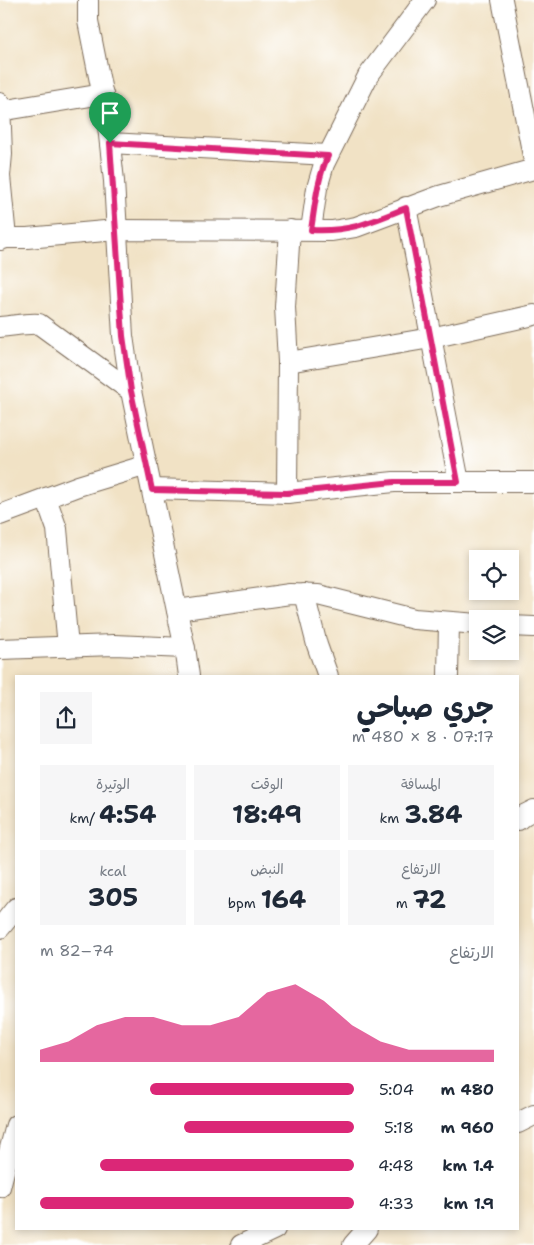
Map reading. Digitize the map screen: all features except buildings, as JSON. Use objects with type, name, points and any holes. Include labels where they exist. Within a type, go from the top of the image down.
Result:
[{"type":"street","points":[[88,0],[88,21],[103,94],[110,143],[123,336],[131,391],[185,648],[189,675]]},
{"type":"street","points":[[311,230],[317,188],[324,164],[368,76],[425,0]]},
{"type":"street","points":[[502,0],[534,161]]},
{"type":"street","points":[[103,94],[0,113],[3,239],[116,230],[332,231],[356,227],[439,196],[534,169]]},
{"type":"street","points":[[110,143],[328,156]]},
{"type":"street","points":[[406,208],[458,482]]},
{"type":"street","points":[[287,493],[288,362],[285,308],[290,230]]},
{"type":"street","points":[[288,362],[431,338],[534,315]]},
{"type":"street","points":[[0,327],[26,323],[39,324],[131,391]]},
{"type":"street","points":[[0,516],[78,486],[147,465]]},
{"type":"street","points":[[152,490],[287,493],[394,482],[534,482]]},
{"type":"street","points":[[46,498],[57,529],[68,647]]},
{"type":"street","points":[[177,610],[290,594],[304,594],[318,595],[414,619],[469,623]]},
{"type":"street","points":[[304,594],[317,644],[328,675]]},
{"type":"street","points":[[448,675],[449,622]]},
{"type":"street","points":[[519,626],[534,627]]},
{"type":"street","points":[[0,649],[114,645],[185,648]]},
{"type":"street","points":[[519,819],[534,810]]},
{"type":"street","points":[[0,928],[15,909]]},
{"type":"street","points":[[519,1122],[534,1115]]},
{"type":"street","points":[[0,1128],[15,1125]]},
{"type":"street","points":[[0,1187],[15,1129]]},
{"type":"street","points":[[241,1245],[273,1230]]},
{"type":"street","points":[[352,1245],[366,1230]]},
{"type":"route","points":[[110,143],[328,156],[317,188],[311,230],[332,231],[356,227],[406,208],[458,482],[394,482],[287,493],[152,490],[131,391],[123,336],[110,143]]}]
